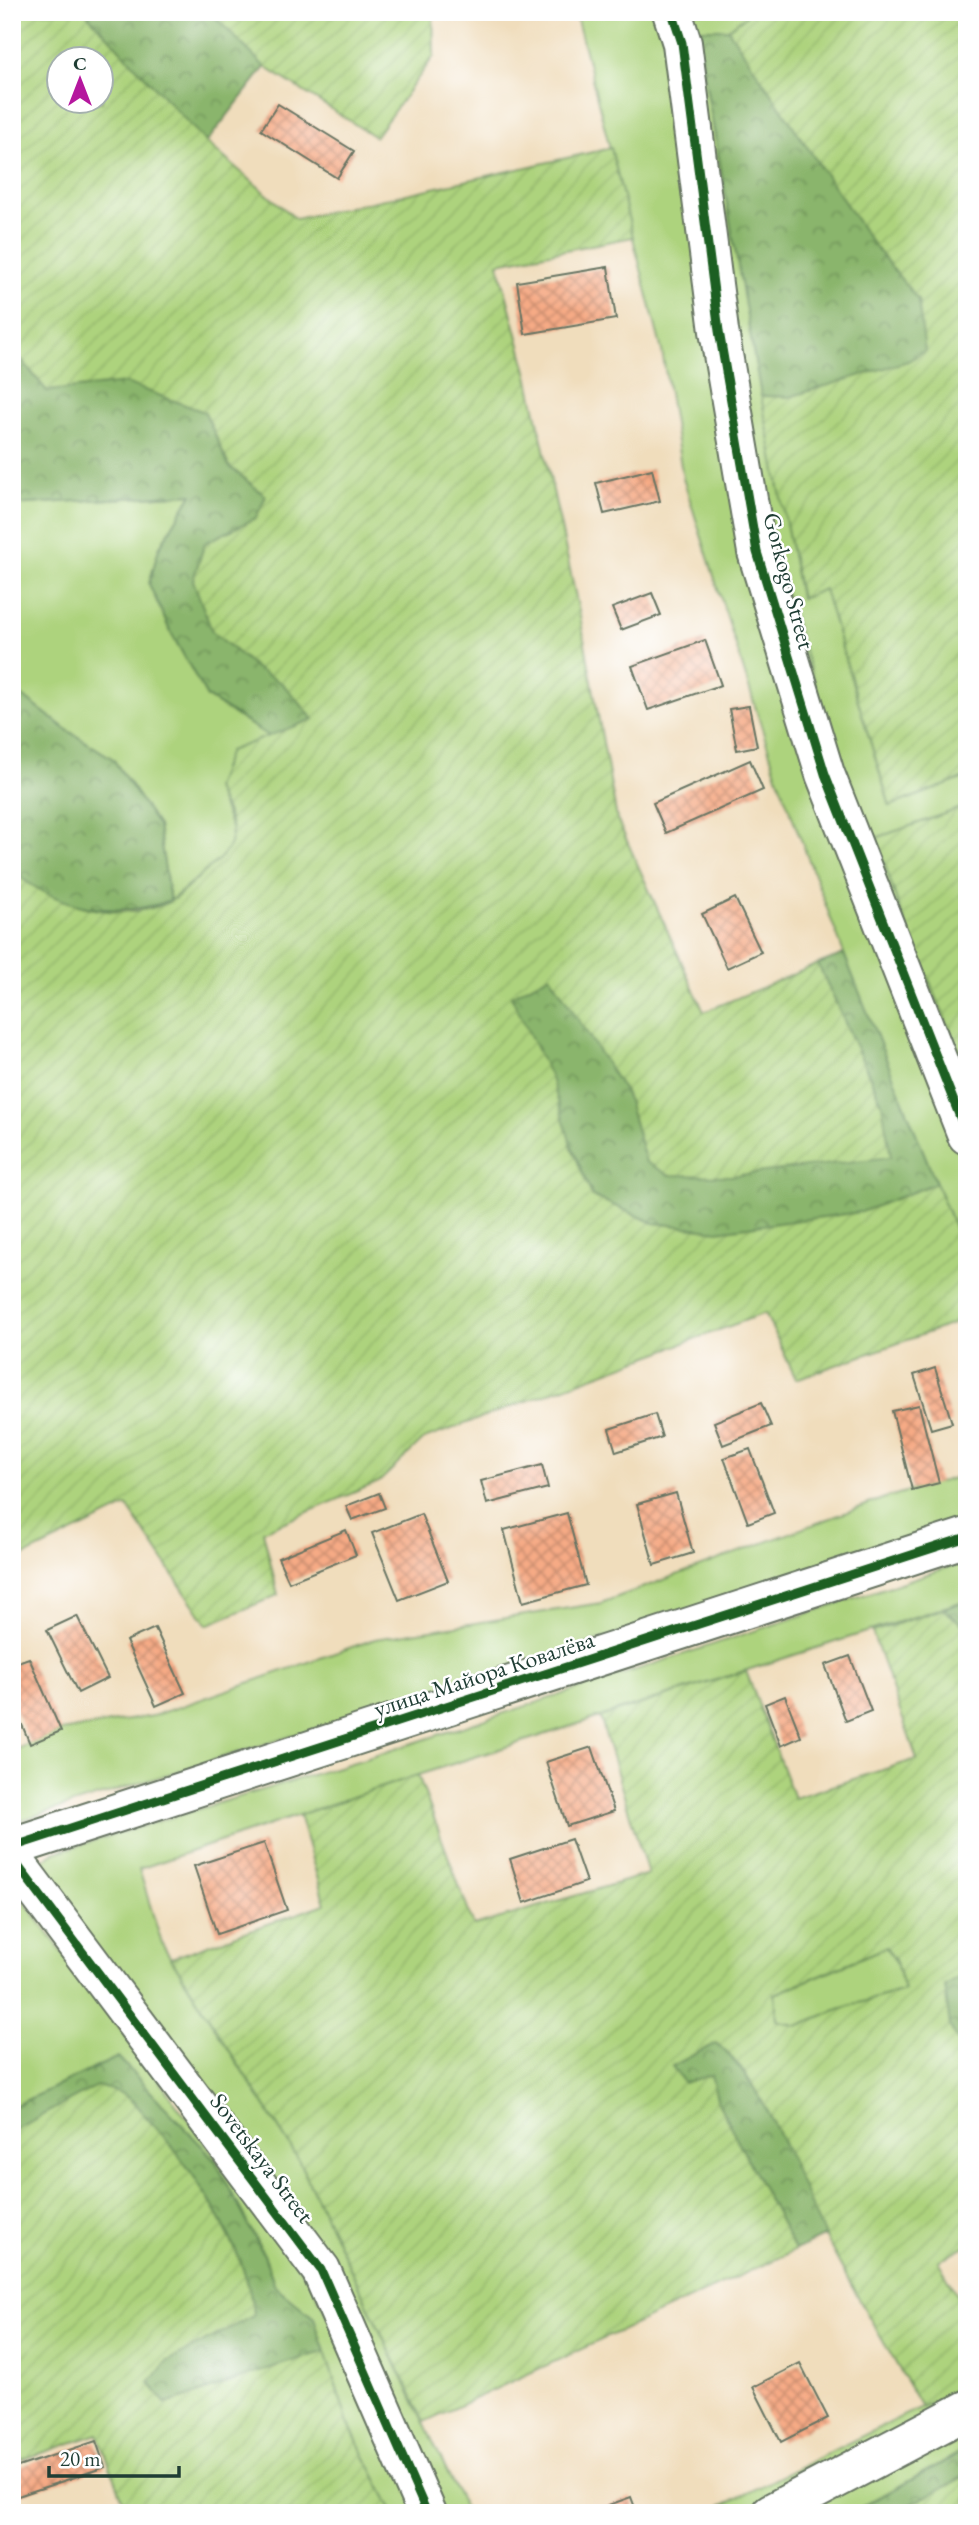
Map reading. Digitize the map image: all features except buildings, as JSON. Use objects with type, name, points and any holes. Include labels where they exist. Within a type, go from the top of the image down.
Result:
[{"type":"street","name":"Gorkogo Street","points":[[672,12],[682,43],[719,331],[757,552],[825,774],[967,1135]]},
{"type":"street","name":"улица Майора Ковалёва","points":[[12,1847],[967,1537]]},
{"type":"street","name":"Sovetskaya Street","points":[[12,1858],[321,2270],[427,2513]]},
{"type":"street","points":[[771,2513],[967,2410]]},
{"type":"green space","points":[[12,12],[85,12],[206,142],[296,219],[611,148],[633,237],[498,263],[528,375],[580,616],[617,819],[704,1012],[818,964],[882,1104],[891,1157],[731,1176],[669,1175],[646,1162],[626,1094],[550,975],[511,996],[551,1078],[572,1148],[592,1196],[653,1223],[718,1231],[862,1212],[936,1183],[967,1258],[967,1319],[796,1379],[765,1313],[424,1439],[379,1482],[263,1531],[278,1595],[207,1625],[127,1506],[12,1562],[12,871],[46,893],[87,908],[129,912],[150,909],[169,902],[217,861],[229,846],[231,828],[215,788],[229,751],[314,719],[283,684],[257,669],[212,631],[193,580],[205,543],[256,518],[266,496],[229,466],[205,412],[126,383],[47,391],[12,348]]},
{"type":"green space","points":[[85,12],[210,12],[265,67],[206,143]]},
{"type":"green space","points":[[210,12],[433,12],[434,56],[375,137],[265,67]]},
{"type":"green space","points":[[575,12],[660,12],[712,343],[946,1111],[967,1168],[967,1258],[868,1017],[777,776],[683,478],[662,351]]},
{"type":"green space","points":[[680,12],[745,12],[747,15],[728,29],[696,30],[800,598],[824,589],[890,806],[967,777],[967,806],[876,838],[900,910],[967,1071],[967,1106],[905,961],[766,534]]},
{"type":"green space","points":[[745,12],[967,12],[967,777],[890,806],[824,589],[801,599],[761,396],[790,397],[908,361],[925,351],[918,300],[870,240],[728,29],[746,16]]},
{"type":"green space","points":[[696,29],[728,29],[870,240],[918,300],[926,351],[909,361],[790,397],[761,396]]},
{"type":"green space","points":[[12,348],[47,391],[126,383],[205,412],[229,466],[266,496],[257,518],[205,543],[193,580],[212,631],[257,669],[283,684],[314,719],[270,737],[207,697],[170,631],[149,584],[159,548],[192,494],[12,505]]},
{"type":"green space","points":[[193,494],[159,548],[207,697],[270,737],[229,751],[215,788],[232,830],[229,851],[170,901],[158,826],[113,759],[67,730],[12,688],[12,505]]},
{"type":"green space","points":[[12,688],[67,730],[113,759],[158,826],[170,901],[128,909],[87,907],[48,894],[12,871]]},
{"type":"green space","points":[[967,806],[967,1071],[900,910],[876,838]]},
{"type":"green space","points":[[844,954],[936,1183],[862,1212],[718,1231],[654,1223],[592,1196],[511,996],[550,975],[626,1094],[646,1162],[882,1103],[818,964]]},
{"type":"green space","points":[[967,1474],[967,1520],[683,1614],[12,1823],[12,1751],[61,1731],[153,1716],[375,1639],[601,1603],[885,1498]]},
{"type":"green space","points":[[967,1561],[967,1600],[418,1775],[139,1869],[162,1944],[297,2157],[467,2513],[439,2513],[326,2267],[241,2130],[30,1870],[53,1853],[371,1757]]},
{"type":"green space","points":[[967,1600],[967,1628],[943,1609]]},
{"type":"green space","points":[[943,1609],[967,1628],[967,1972],[945,1986],[950,2027],[967,2057],[967,2245],[938,2261],[967,2311],[967,2384],[921,2407],[836,2258],[765,2106],[751,2082],[716,2043],[672,2066],[684,2083],[711,2075],[718,2103],[795,2250],[424,2422],[297,2157],[171,1958],[325,1904],[299,1815],[418,1775],[474,1926],[648,1874],[600,1717],[746,1671],[794,1798],[917,1759],[872,1632]],"holes":[[[886,1947],[896,1962],[904,1990],[839,2009],[797,2026],[777,2020],[775,1994]]]},
{"type":"green space","points":[[12,1885],[315,2289],[420,2513],[394,2513],[348,2423],[314,2318],[275,2286],[264,2255],[118,2058],[12,2107]]},
{"type":"green space","points":[[886,1947],[896,1962],[904,1990],[839,2009],[797,2026],[777,2020],[775,1994]]},
{"type":"green space","points":[[967,1972],[967,2057],[950,2027],[945,1986]]},
{"type":"green space","points":[[716,2043],[734,2061],[765,2107],[825,2236],[795,2250],[718,2103],[711,2076],[684,2083],[672,2066]]},
{"type":"green space","points":[[118,2057],[215,2160],[264,2255],[275,2286],[314,2318],[325,2352],[166,2404],[150,2382],[166,2362],[253,2315],[250,2291],[241,2264],[214,2209],[198,2182],[162,2134],[132,2101],[119,2093],[97,2086],[12,2131],[12,2107]]},
{"type":"green space","points":[[97,2086],[129,2098],[180,2157],[198,2182],[229,2237],[250,2291],[253,2316],[166,2362],[150,2383],[166,2404],[325,2352],[348,2423],[394,2513],[128,2513],[98,2434],[12,2463],[12,2131]]},
{"type":"green space","points":[[967,2384],[967,2398],[751,2513],[707,2513]]},
{"type":"green space","points":[[967,2419],[967,2449],[851,2513],[791,2513]]},
{"type":"green space","points":[[967,2449],[967,2475],[894,2513],[851,2513]]},
{"type":"green space","points":[[967,2475],[967,2513],[894,2513]]},
{"type":"cycle path","points":[[672,12],[682,43],[719,331],[757,552],[825,774],[967,1135]]},
{"type":"cycle path","points":[[12,1847],[967,1537]]},
{"type":"cycle path","points":[[12,1858],[321,2270],[427,2513]]}]
